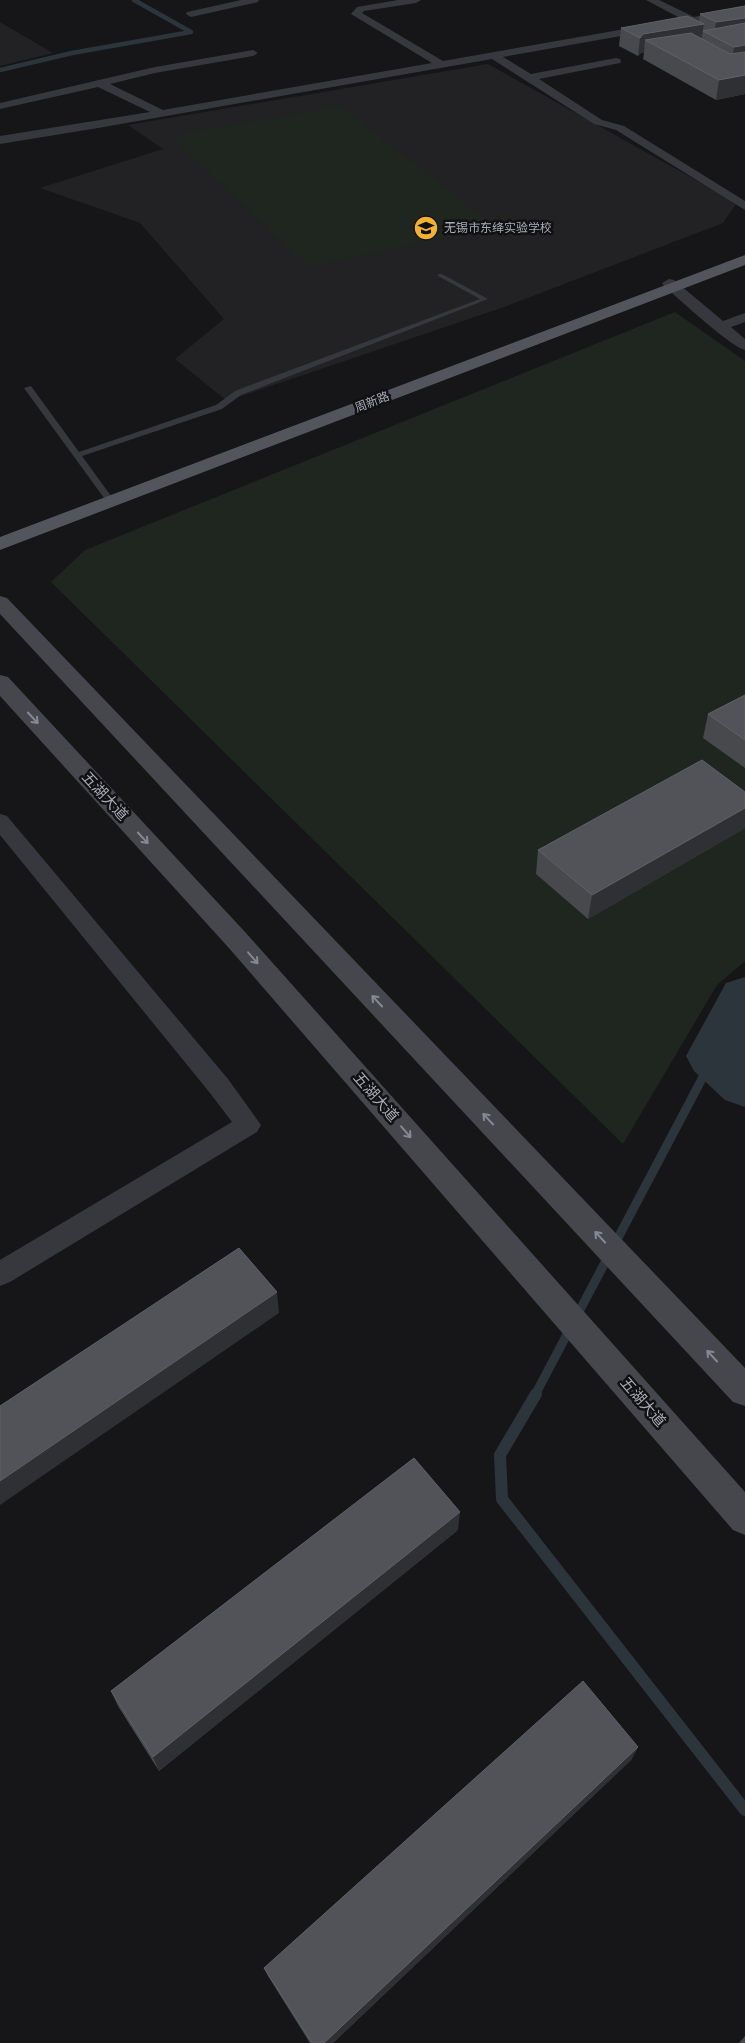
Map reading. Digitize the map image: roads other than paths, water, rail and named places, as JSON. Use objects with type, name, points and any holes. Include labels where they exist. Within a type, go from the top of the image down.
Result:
[{"type":"main road","name":"周新路","points":[[0,544],[672,285],[745,254]]},
{"type":"main road","name":"周新路","points":[[0,536],[672,285],[745,260]]},
{"type":"main road","points":[[0,602],[745,1391]]},
{"type":"main road","name":"五湖大道","points":[[0,682],[237,940],[745,1518]]},
{"type":"street","points":[[191,14],[254,0]]},
{"type":"street","points":[[416,0],[361,9],[356,14],[441,64]]},
{"type":"street","points":[[651,0],[692,20]]},
{"type":"street","points":[[0,140],[162,114],[493,55],[676,26],[692,20],[745,11]]},
{"type":"street","points":[[0,106],[99,83],[253,53]]},
{"type":"street","points":[[493,55],[598,122],[620,128],[745,206]]},
{"type":"street","points":[[528,78],[616,61]]},
{"type":"street","points":[[99,83],[162,114]]},
{"type":"street","points":[[672,285],[745,346]]},
{"type":"street","points":[[720,327],[745,316]]},
{"type":"street","points":[[0,821],[248,1125],[0,1274]]},
{"type":"lane","points":[[77,455],[219,407],[238,392],[485,300],[440,275]]},
{"type":"lane","points":[[28,388],[108,496]]},
{"type":"waterway","points":[[0,70],[72,53],[191,32],[134,0]]},
{"type":"waterway","points":[[745,998],[714,1056],[745,1084]]},
{"type":"waterway","points":[[535,1395],[714,1056]]},
{"type":"waterway","points":[[536,1394],[500,1455],[502,1499],[745,1810]]},
{"type":"place","name":"无锡市东绛实验学校","points":[[426,228]]}]
